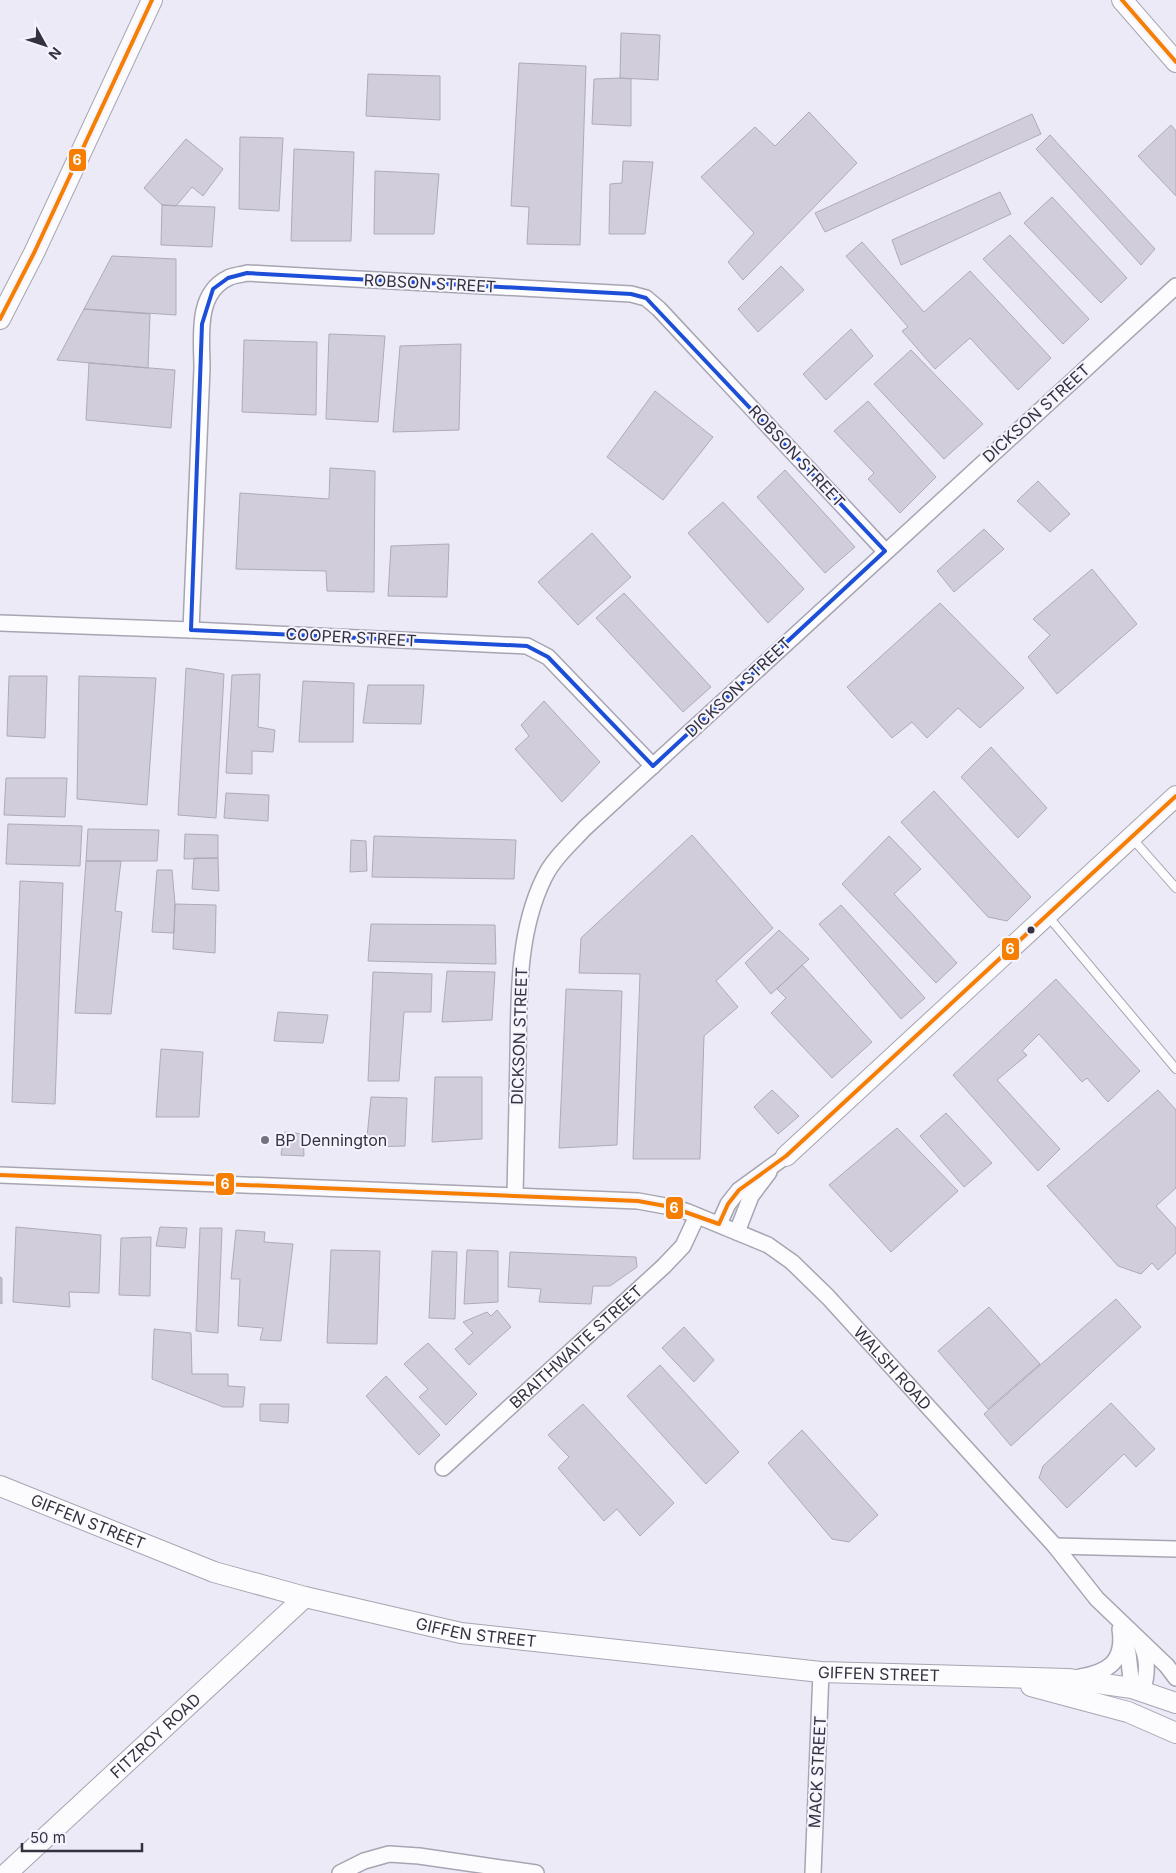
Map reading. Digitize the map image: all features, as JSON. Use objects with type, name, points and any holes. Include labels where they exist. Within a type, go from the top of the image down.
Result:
[{"type":"street","points":[[0,319],[34,253],[152,0]]},
{"type":"street","points":[[1122,0],[1176,62]]},
{"type":"street","name":"ROBSON STREET","points":[[192,630],[204,308],[213,289],[228,278],[247,273],[631,294],[646,298],[659,309],[885,551]]},
{"type":"street","name":"DICKSON STREET","points":[[515,1196],[518,1034],[523,943],[533,901],[545,876],[560,855],[585,828],[1176,286]]},
{"type":"street","name":"COOPER STREET","points":[[0,623],[527,646],[548,657],[653,766]]},
{"type":"street","name":"BRAITHWAITE STREET","points":[[737,1232],[752,1196],[764,1178],[786,1156],[1176,796]]},
{"type":"street","name":"BRAITHWAITE STREET","points":[[443,1468],[664,1266],[708,1220],[728,1204],[739,1190],[786,1156]]},
{"type":"street","name":"WALSH ROAD","points":[[0,1175],[638,1202],[671,1207],[768,1244],[792,1262],[828,1296],[1055,1546],[1117,1622],[1140,1640],[1167,1666],[1176,1678]]},
{"type":"street","name":"GIFFEN STREET","points":[[0,1486],[214,1572],[305,1597],[461,1633],[821,1672],[1068,1679],[1137,1690]]},
{"type":"street","points":[[1055,1546],[1176,1549]]},
{"type":"street","name":"FITZROY ROAD","points":[[6,1873],[305,1597]]},
{"type":"street","points":[[1068,1679],[1099,1673],[1108,1668],[1115,1660],[1121,1640],[1117,1622]]},
{"type":"street","name":"WALSH ROAD","points":[[1117,1622],[1127,1646],[1137,1690]]},
{"type":"street","points":[[1140,1640],[1145,1655],[1146,1670],[1137,1690],[1134,1714],[1176,1733]]},
{"type":"street","name":"MACK STREET","points":[[808,1872],[821,1672]]},
{"type":"street","name":"GIFFEN STREET","points":[[974,1677],[1026,1685],[1134,1714]]},
{"type":"street","points":[[1137,1690],[1176,1703]]},
{"type":"street","points":[[340,1873],[364,1861],[389,1854],[419,1856],[536,1873]]},
{"type":"lane","points":[[1131,838],[1176,888]]},
{"type":"lane","points":[[1047,915],[1176,1068]]},
{"type":"highlighted area","points":[[247,273],[631,294],[646,298],[885,551],[653,766],[548,657],[527,646],[191,630],[202,324],[213,289],[228,278]]},
{"type":"building","points":[[621,33],[660,35],[658,80],[620,78]]},
{"type":"building","points":[[519,63],[586,66],[580,245],[527,244],[529,207],[511,206]]},
{"type":"building","points":[[368,74],[440,76],[440,120],[366,116]]},
{"type":"building","points":[[594,79],[631,79],[631,126],[592,124]]},
{"type":"building","points":[[809,112],[857,163],[743,280],[728,262],[754,233],[701,177],[755,127],[775,146]]},
{"type":"building","points":[[1032,114],[1041,134],[825,232],[815,213]]},
{"type":"building","points":[[1171,125],[1176,131],[1176,196],[1138,156]]},
{"type":"building","points":[[1050,135],[1155,249],[1141,265],[1036,149]]},
{"type":"building","points":[[240,137],[283,138],[279,211],[239,209]]},
{"type":"building","points":[[186,139],[223,169],[203,196],[192,187],[176,206],[162,205],[144,188]]},
{"type":"building","points":[[294,149],[354,152],[351,241],[291,241]]},
{"type":"building","points":[[623,161],[653,162],[645,234],[609,234],[610,184],[622,183]]},
{"type":"building","points":[[375,171],[439,174],[434,234],[374,234]]},
{"type":"building","points":[[1000,192],[1011,214],[901,265],[892,240]]},
{"type":"building","points":[[1052,197],[1127,278],[1101,303],[1024,223]]},
{"type":"building","points":[[162,205],[215,207],[212,247],[161,245]]},
{"type":"building","points":[[1010,235],[1089,319],[1063,344],[983,259]]},
{"type":"building","points":[[862,242],[924,312],[970,271],[1051,358],[1018,390],[970,338],[935,369],[902,331],[908,327],[846,256]]},
{"type":"building","points":[[112,256],[176,259],[176,315],[84,309]]},
{"type":"building","points":[[781,266],[804,290],[758,332],[738,309]]},
{"type":"building","points":[[84,309],[150,314],[148,368],[57,360]]},
{"type":"building","points":[[851,329],[873,356],[826,400],[803,374]]},
{"type":"building","points":[[329,334],[385,336],[378,422],[326,419]]},
{"type":"building","points":[[244,340],[317,342],[316,415],[242,412]]},
{"type":"building","points":[[461,344],[459,430],[393,432],[400,346]]},
{"type":"building","points":[[911,350],[983,424],[944,459],[874,384]]},
{"type":"building","points":[[89,363],[175,370],[171,428],[86,420]]},
{"type":"building","points":[[655,391],[713,437],[663,500],[607,457]]},
{"type":"building","points":[[868,401],[936,477],[900,513],[868,479],[874,473],[834,431]]},
{"type":"building","points":[[330,468],[375,471],[374,592],[327,591],[326,571],[236,569],[240,493],[329,499]]},
{"type":"building","points":[[785,470],[855,547],[825,573],[757,497]]},
{"type":"building","points":[[1038,481],[1070,514],[1050,532],[1017,501]]},
{"type":"building","points":[[723,502],[804,589],[768,623],[688,533]]},
{"type":"building","points":[[984,529],[1004,549],[954,592],[937,571]]},
{"type":"building","points":[[592,533],[631,577],[578,625],[538,582]]},
{"type":"building","points":[[449,544],[447,597],[388,596],[391,546]]},
{"type":"building","points":[[1092,569],[1137,624],[1057,694],[1028,657],[1050,635],[1033,619]]},
{"type":"building","points":[[624,593],[711,687],[683,712],[596,618]]},
{"type":"building","points":[[940,603],[1024,688],[980,728],[958,708],[927,738],[912,722],[892,738],[847,687]]},
{"type":"building","points":[[186,668],[224,674],[216,818],[178,815]]},
{"type":"building","points":[[260,674],[258,727],[275,730],[273,752],[252,751],[252,774],[226,773],[232,675]]},
{"type":"building","points":[[9,676],[47,676],[45,738],[7,736]]},
{"type":"building","points":[[79,676],[156,678],[147,805],[77,799]]},
{"type":"building","points":[[303,681],[354,683],[353,742],[299,742]]},
{"type":"building","points":[[368,685],[424,685],[421,724],[363,723]]},
{"type":"building","points":[[544,701],[600,762],[562,802],[515,749],[529,736],[521,725]]},
{"type":"building","points":[[991,747],[1047,808],[1018,838],[961,777]]},
{"type":"building","points":[[6,778],[67,778],[65,817],[4,815]]},
{"type":"building","points":[[934,791],[1031,897],[1007,921],[988,917],[901,822]]},
{"type":"building","points":[[226,793],[269,795],[268,821],[224,818]]},
{"type":"building","points":[[8,824],[82,826],[80,866],[6,864]]},
{"type":"building","points":[[88,829],[159,830],[157,861],[86,861]]},
{"type":"building","points":[[185,834],[218,835],[218,858],[184,859]]},
{"type":"building","points":[[692,835],[773,928],[716,981],[738,1007],[704,1036],[700,1159],[633,1159],[640,974],[579,973],[581,938]]},
{"type":"building","points":[[374,836],[516,840],[514,879],[372,877]]},
{"type":"building","points":[[889,836],[921,869],[894,894],[957,963],[936,983],[842,884]]},
{"type":"building","points":[[351,840],[366,841],[367,871],[350,872]]},
{"type":"building","points":[[194,858],[218,858],[219,891],[192,889]]},
{"type":"building","points":[[86,861],[121,861],[115,911],[122,912],[111,1014],[75,1013]]},
{"type":"building","points":[[157,870],[172,870],[175,904],[174,933],[152,932]]},
{"type":"building","points":[[20,881],[63,883],[55,1104],[12,1102]]},
{"type":"building","points":[[175,904],[216,905],[215,953],[173,949]]},
{"type":"building","points":[[841,905],[925,998],[901,1019],[819,924]]},
{"type":"building","points":[[371,924],[495,925],[496,964],[368,961]]},
{"type":"building","points":[[779,930],[809,959],[771,994],[745,963]]},
{"type":"building","points":[[802,965],[872,1042],[832,1078],[771,1013],[786,998],[777,989]]},
{"type":"building","points":[[447,971],[495,972],[492,1020],[442,1022]]},
{"type":"building","points":[[373,972],[432,974],[431,1012],[404,1012],[399,1081],[368,1081]]},
{"type":"building","points":[[1056,979],[1140,1071],[1108,1102],[1087,1078],[1082,1082],[1039,1034],[1022,1051],[1027,1055],[997,1080],[1060,1149],[1038,1171],[953,1075]]},
{"type":"building","points":[[566,989],[622,991],[617,1145],[559,1148]]},
{"type":"building","points":[[278,1012],[328,1015],[323,1043],[274,1041]]},
{"type":"building","points":[[161,1049],[203,1052],[199,1117],[156,1117]]},
{"type":"building","points":[[435,1077],[482,1077],[482,1139],[432,1142]]},
{"type":"building","points":[[772,1090],[799,1116],[778,1134],[754,1107]]},
{"type":"building","points":[[1158,1090],[1176,1110],[1176,1188],[1156,1206],[1176,1228],[1176,1253],[1158,1270],[1152,1263],[1141,1274],[1118,1266],[1047,1186]]},
{"type":"building","points":[[371,1097],[407,1098],[405,1146],[366,1147]]},
{"type":"building","points":[[946,1113],[992,1163],[964,1187],[920,1136]]},
{"type":"building","points":[[897,1128],[958,1191],[891,1252],[829,1185]]},
{"type":"building","points":[[285,1132],[303,1134],[304,1156],[281,1155]]},
{"type":"building","points":[[16,1227],[101,1235],[99,1293],[69,1292],[70,1307],[13,1302]]},
{"type":"building","points":[[160,1227],[187,1228],[185,1248],[156,1246]]},
{"type":"building","points":[[200,1228],[222,1228],[218,1333],[196,1331]]},
{"type":"building","points":[[236,1230],[265,1232],[264,1242],[293,1244],[281,1341],[260,1340],[263,1328],[238,1326],[240,1279],[231,1279]]},
{"type":"building","points":[[151,1237],[150,1296],[119,1295],[121,1238]]},
{"type":"building","points":[[331,1250],[380,1251],[377,1344],[327,1343]]},
{"type":"building","points":[[467,1250],[498,1251],[498,1302],[464,1304]]},
{"type":"building","points":[[432,1251],[457,1252],[455,1319],[429,1318]]},
{"type":"building","points":[[510,1252],[636,1257],[637,1267],[610,1286],[593,1286],[591,1304],[539,1302],[541,1289],[508,1287]]},
{"type":"building","points":[[0,1277],[2,1278],[2,1304],[0,1303]]},
{"type":"building","points":[[1116,1299],[1141,1327],[1011,1446],[984,1414]]},
{"type":"building","points":[[989,1307],[1040,1364],[988,1409],[938,1351]]},
{"type":"building","points":[[497,1310],[511,1327],[469,1365],[455,1349],[473,1333],[463,1322],[487,1312],[491,1316]]},
{"type":"building","points":[[684,1327],[714,1360],[694,1382],[662,1348]]},
{"type":"building","points":[[154,1329],[191,1333],[192,1374],[228,1374],[228,1386],[245,1387],[243,1407],[223,1407],[152,1379]]},
{"type":"building","points":[[428,1343],[477,1394],[446,1425],[419,1397],[428,1389],[404,1364]]},
{"type":"building","points":[[660,1365],[739,1452],[706,1484],[627,1396]]},
{"type":"building","points":[[386,1376],[440,1435],[419,1455],[366,1396]]},
{"type":"building","points":[[1111,1403],[1155,1449],[1136,1467],[1124,1454],[1067,1508],[1039,1478],[1043,1466]]},
{"type":"building","points":[[260,1404],[289,1404],[288,1423],[260,1421]]},
{"type":"building","points":[[583,1404],[674,1503],[640,1536],[617,1509],[604,1521],[558,1468],[569,1457],[548,1435]]},
{"type":"building","points":[[802,1430],[878,1515],[849,1542],[832,1539],[768,1463]]},
{"type":"transit line","name":"6","points":[[0,319],[34,253],[152,0]]},
{"type":"transit line","name":"6","points":[[1122,0],[1176,62]]},
{"type":"transit line","name":"6","points":[[0,1175],[638,1201],[671,1207],[719,1224],[728,1204],[739,1190],[786,1156],[1176,796]]},
{"type":"place","name":"BP Dennington","points":[[265,1140]]}]
